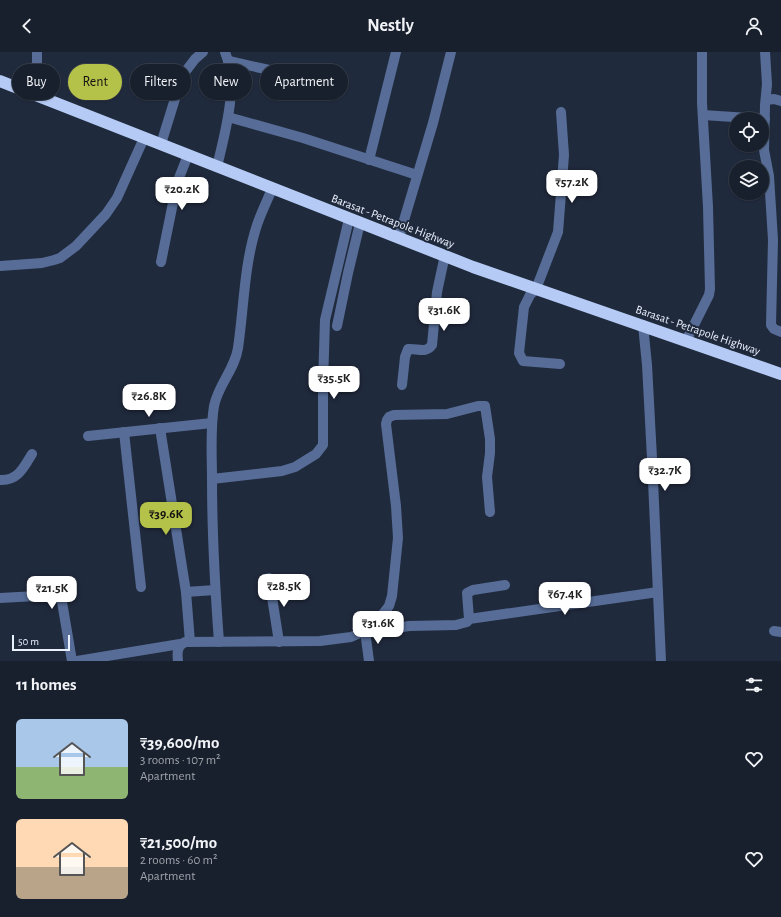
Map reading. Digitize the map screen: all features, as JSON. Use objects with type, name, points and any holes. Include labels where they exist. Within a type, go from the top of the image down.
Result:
[{"type":"highway","name":"Barasat - Petrapole Highway","points":[[0,81],[12,86]]},
{"type":"highway","name":"Barasat - Petrapole Highway","points":[[49,100],[272,189],[445,255],[536,289],[781,374]]},
{"type":"street","points":[[37,52],[37,64]]},
{"type":"street","points":[[161,144],[182,76],[194,59],[203,52]]},
{"type":"street","points":[[369,160],[396,52]]},
{"type":"street","points":[[399,237],[433,123],[451,52]]},
{"type":"street","points":[[686,341],[709,295],[710,289],[702,52]]},
{"type":"street","points":[[765,52],[767,84],[765,112]]},
{"type":"street","points":[[227,57],[260,66]]},
{"type":"street","points":[[217,167],[228,117],[232,74],[227,57]]},
{"type":"street","points":[[766,100],[774,99],[781,101]]},
{"type":"street","points":[[560,364],[523,362],[519,353],[524,307],[530,295],[536,289],[554,244],[559,226],[564,154],[561,112]]},
{"type":"street","points":[[703,116],[729,117]]},
{"type":"street","points":[[228,117],[303,138],[417,175]]},
{"type":"street","points":[[0,266],[42,263],[54,260],[60,258],[76,246],[106,214],[117,198],[144,138]]},
{"type":"street","points":[[764,152],[769,182],[773,240],[771,325],[774,329],[781,332]]},
{"type":"street","points":[[161,262],[177,183],[188,155]]},
{"type":"street","points":[[219,642],[215,590],[212,423],[217,392],[233,365],[238,350],[249,259],[257,225],[272,189]]},
{"type":"street","points":[[338,326],[348,273],[355,221]]},
{"type":"street","points":[[212,479],[282,471],[295,467],[316,454],[323,445],[325,320],[355,221]]},
{"type":"street","points":[[402,385],[405,357],[408,349],[425,350],[429,349],[432,345],[438,285],[445,255]]},
{"type":"street","points":[[643,325],[647,365],[661,661]]},
{"type":"street","points":[[365,632],[375,624],[389,606],[392,596],[398,538],[396,506],[386,424],[389,417],[401,415],[447,414],[478,406],[485,406],[490,439],[487,477],[490,512]]},
{"type":"street","points":[[88,436],[212,423]]},
{"type":"street","points":[[160,428],[186,592],[185,643],[177,654],[178,661]]},
{"type":"street","points":[[124,432],[141,587]]},
{"type":"street","points":[[0,480],[15,477],[21,471],[32,454]]},
{"type":"street","points":[[269,578],[278,642]]},
{"type":"street","points":[[469,619],[466,596],[469,591],[505,585]]},
{"type":"street","points":[[186,592],[215,590]]},
{"type":"street","points":[[77,661],[185,643],[320,641],[351,638],[365,632],[409,626],[456,624],[467,622],[469,619],[658,592]]},
{"type":"street","points":[[0,598],[61,596],[72,661]]},
{"type":"street","points":[[365,632],[369,661]]}]
